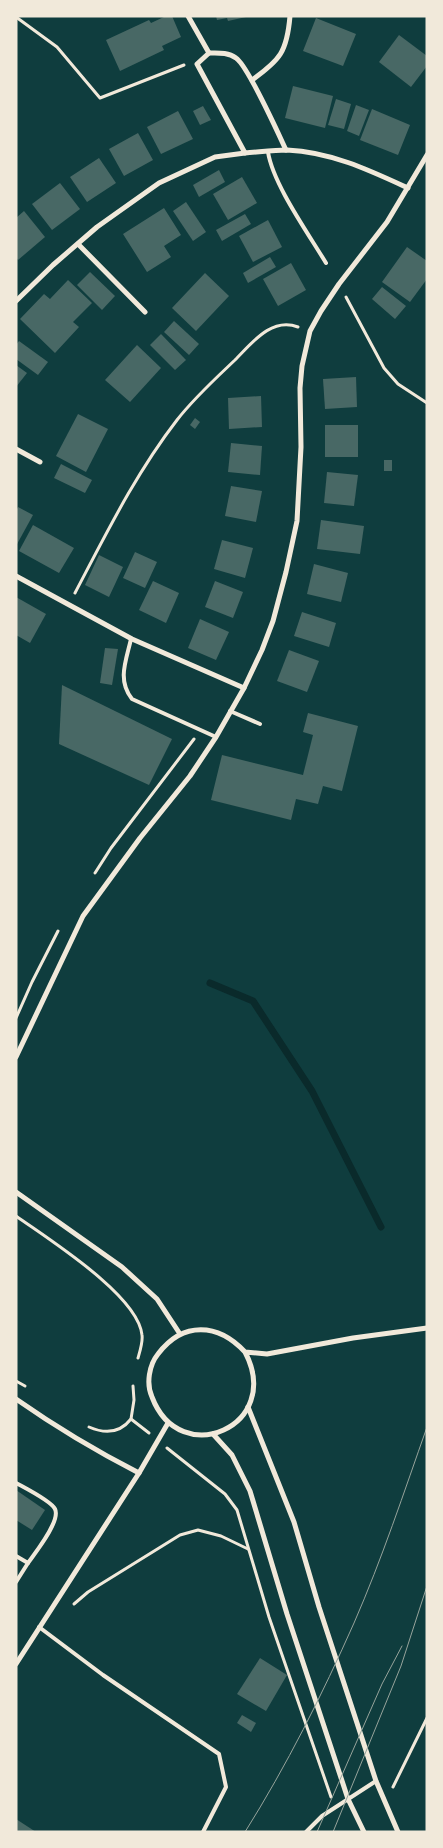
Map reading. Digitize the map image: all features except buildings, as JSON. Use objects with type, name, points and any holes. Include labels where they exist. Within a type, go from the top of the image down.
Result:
[{"type":"street","points":[[188,16],[209,53]]},
{"type":"street","points":[[252,80],[270,67],[281,54],[288,37],[290,16]]},
{"type":"street","points":[[245,153],[197,64],[209,53],[228,54],[237,58],[252,80],[286,150]]},
{"type":"street","points":[[16,301],[97,227],[159,184],[215,157],[286,150],[322,154],[362,167],[408,188]]},
{"type":"street","points":[[16,1057],[83,916],[140,838],[190,776],[216,737],[244,688],[262,650],[273,621],[297,522],[302,447],[300,388],[302,366],[310,331],[339,284],[387,222],[427,155]]},
{"type":"street","points":[[78,244],[145,312]]},
{"type":"street","points":[[16,449],[40,462]]},
{"type":"street","points":[[16,576],[131,639],[244,688]]},
{"type":"street","points":[[16,1192],[122,1267],[157,1299],[180,1334]]},
{"type":"street","points":[[245,1352],[267,1354],[353,1338],[427,1328]]},
{"type":"street","points":[[194,1330],[209,1330],[235,1341],[245,1352],[251,1364],[254,1379],[253,1393],[248,1407],[234,1424],[213,1434],[189,1434],[178,1430],[168,1423],[156,1409],[150,1393],[149,1375],[155,1358],[165,1344],[180,1334],[194,1330]]},
{"type":"street","points":[[16,1400],[56,1427],[139,1473]]},
{"type":"street","points":[[248,1407],[294,1522],[318,1607],[376,1781],[398,1832]]},
{"type":"street","points":[[16,1664],[139,1473],[168,1423]]},
{"type":"street","points":[[213,1434],[232,1455],[250,1490],[287,1614],[348,1799],[364,1832]]},
{"type":"lane","points":[[268,152],[278,182],[326,262]]},
{"type":"lane","points":[[131,639],[125,663],[124,684],[126,692],[132,700],[216,737]]},
{"type":"lane","points":[[230,711],[260,724]]},
{"type":"lane","points":[[16,1483],[52,1505],[56,1513],[54,1525],[16,1582]]},
{"type":"lane","points":[[16,1556],[28,1563]]},
{"type":"lane","points":[[39,1627],[103,1674],[219,1754],[226,1787],[203,1832]]},
{"type":"lane","points":[[306,1832],[334,1808],[376,1781]]},
{"type":"path","points":[[16,17],[57,47],[100,98],[186,64],[197,64]]},
{"type":"path","points":[[339,284],[384,368],[398,384],[427,403]]},
{"type":"path","points":[[68,605],[137,478],[178,420],[265,330],[282,325],[292,325],[310,331]]},
{"type":"path","points":[[16,1380],[32,1391]]},
{"type":"path","points":[[85,1425],[104,1432],[118,1430],[131,1419]]},
{"type":"path","points":[[74,1604],[88,1592],[180,1535],[198,1530],[221,1536],[249,1550]]},
{"type":"path","points":[[269,1617],[334,1808]]},
{"type":"path","points":[[402,1768],[427,1718]]},
{"type":"waterway","points":[[210,983],[253,1001],[312,1091],[381,1227]]},
{"type":"tram line","points":[[245,1832],[303,1729],[354,1623],[383,1550],[427,1427]]},
{"type":"tram line","points":[[333,1832],[401,1666],[427,1586]]},
{"type":"tram line","points":[[317,1832],[382,1684],[402,1646]]}]
